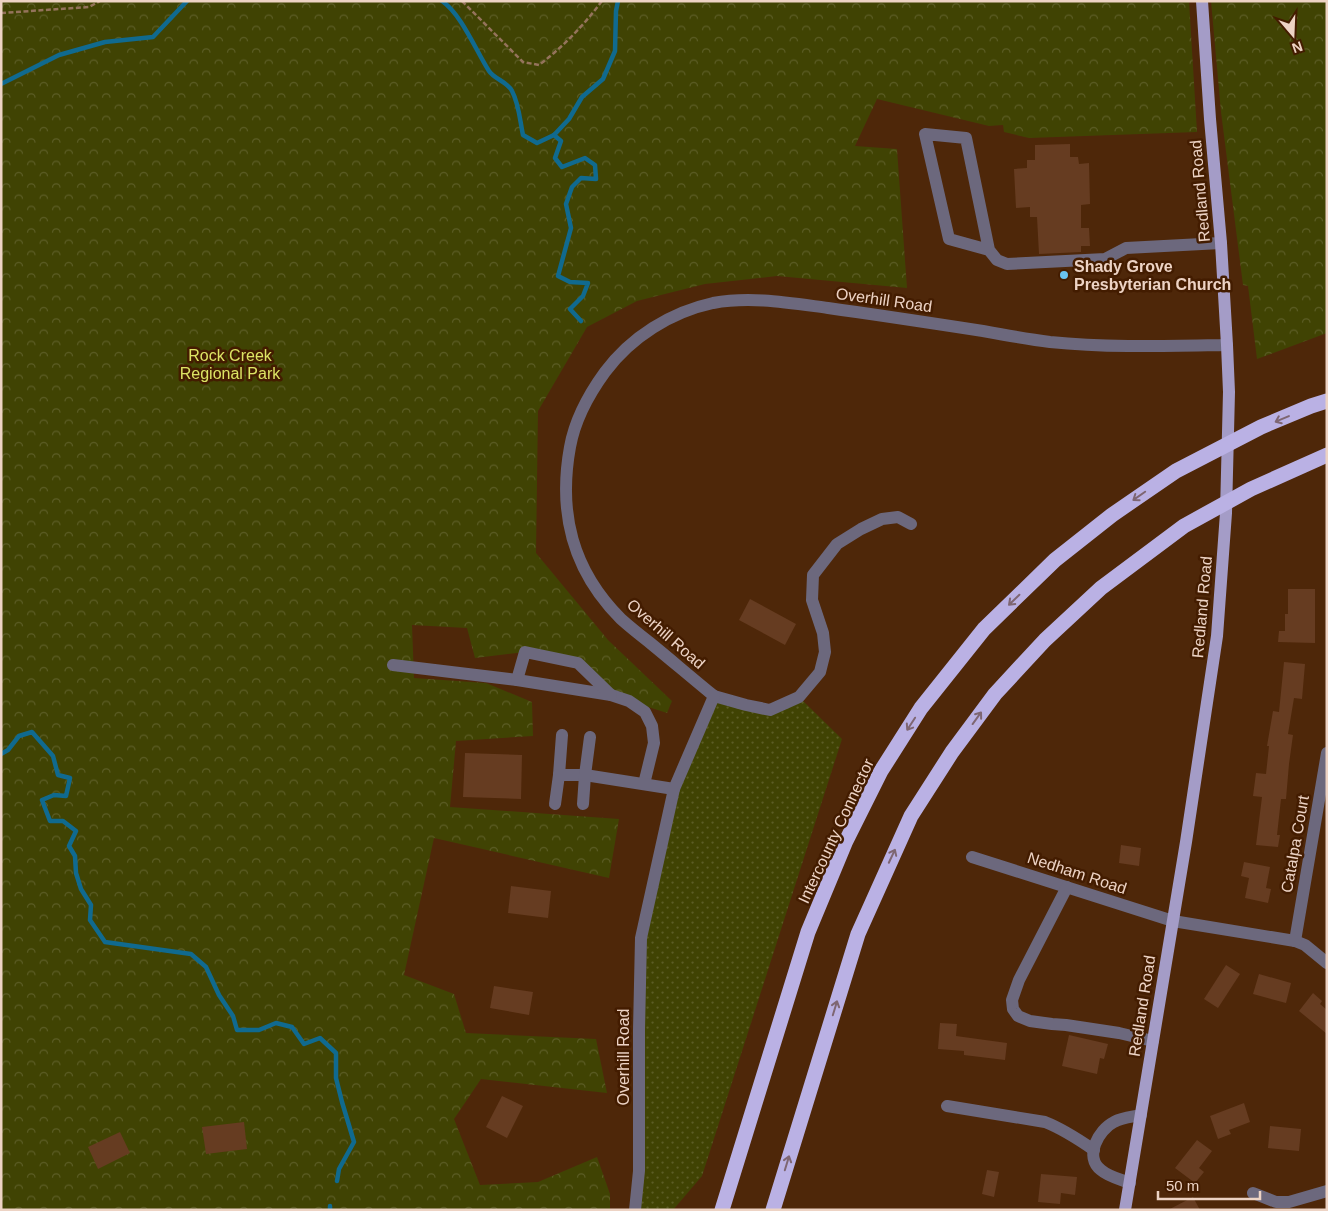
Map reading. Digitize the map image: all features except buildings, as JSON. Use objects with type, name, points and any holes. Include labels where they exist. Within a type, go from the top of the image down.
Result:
[{"type":"highway","name":"Intercounty Connector","points":[[722,1210],[808,932],[846,843],[881,771],[922,708],[984,629],[1055,560],[1112,515],[1176,471],[1261,428],[1327,401]]},
{"type":"highway","points":[[773,1210],[858,934],[911,816],[952,752],[994,694],[1045,640],[1101,588],[1184,526],[1251,489],[1327,455]]},
{"type":"main road","name":"Redland Road","points":[[1125,1210],[1216,646],[1221,584],[1229,392],[1221,243],[1202,1]]},
{"type":"street","points":[[989,250],[949,239],[925,134],[966,138],[989,250],[998,260],[1007,264],[1105,259],[1126,248],[1221,243]]},
{"type":"street","name":"Overhill Road","points":[[636,1210],[640,1171],[639,1030],[641,938],[674,789],[714,696],[621,619],[588,574],[575,548],[566,509],[565,484],[571,438],[587,399],[612,362],[647,332],[668,319],[713,304],[757,300],[874,314],[1050,342],[1133,346],[1227,345]]},
{"type":"street","points":[[714,696],[770,710],[799,697],[820,672],[825,652],[823,634],[812,600],[813,575],[836,544],[862,529],[882,519],[898,517],[912,524]]},
{"type":"street","points":[[517,680],[525,652],[578,663],[611,695]]},
{"type":"street","points":[[393,665],[517,680],[611,695],[629,701],[644,712],[652,726],[654,742],[644,784]]},
{"type":"street","points":[[555,804],[562,736]]},
{"type":"street","points":[[582,804],[590,737]]},
{"type":"street","name":"Catalpa Court","points":[[1295,941],[1327,753]]},
{"type":"street","points":[[559,775],[585,775],[674,789]]},
{"type":"street","name":"Nedham Road","points":[[972,857],[1173,920],[1295,941]]},
{"type":"street","points":[[1067,887],[1019,980],[1012,1000],[1013,1009],[1018,1016],[1030,1021],[1119,1033],[1153,1041]]},
{"type":"street","points":[[1295,941],[1305,945],[1327,963]]},
{"type":"street","points":[[947,1106],[1045,1122],[1076,1137],[1094,1150]]},
{"type":"street","points":[[1130,1183],[1109,1176],[1100,1170],[1094,1162],[1093,1155],[1099,1136],[1112,1122],[1141,1115]]},
{"type":"street","points":[[1253,1193],[1276,1202],[1289,1202],[1327,1191]]},
{"type":"path","points":[[1,13],[89,7],[100,1]]},
{"type":"path","points":[[462,1],[523,62],[539,65],[554,54],[590,17],[602,1]]},
{"type":"green space","name":"Rock Creek Regional Park","points":[[1,1],[1189,1],[1197,132],[1029,138],[1004,132],[1003,125],[989,126],[877,99],[855,146],[897,149],[907,288],[777,276],[705,284],[637,301],[587,327],[538,411],[536,553],[608,640],[672,701],[667,713],[611,695],[578,663],[525,652],[475,658],[467,628],[412,625],[414,678],[486,683],[532,702],[533,736],[456,741],[450,807],[619,819],[609,878],[434,838],[404,975],[454,994],[466,1033],[596,1039],[607,1093],[481,1079],[454,1119],[480,1185],[538,1182],[597,1157],[610,1194],[610,1210],[1,1210]]},
{"type":"green space","points":[[1211,1],[1327,1],[1327,333],[1257,359],[1248,286],[1243,285],[1221,112]]},
{"type":"green space","points":[[714,696],[769,710],[799,697],[842,739],[702,1176],[673,1210],[635,1210],[641,938],[674,789]]},
{"type":"waterway","points":[[1,84],[59,55],[105,42],[153,37],[187,1]]},
{"type":"waterway","points":[[442,1],[456,15],[489,71],[510,88],[516,101],[523,135],[537,143],[554,135],[569,119],[582,97],[603,79],[615,51],[618,1]]},
{"type":"waterway","points":[[554,135],[561,141],[555,158],[562,167],[585,158],[595,165],[596,179],[581,178],[572,187],[566,204],[571,228],[558,276],[570,282],[588,283],[583,296],[570,309],[581,321]]},
{"type":"waterway","points":[[1,754],[8,750],[19,736],[32,732],[53,756],[58,775],[70,778],[66,796],[54,795],[42,800],[50,821],[63,821],[76,831],[69,846],[75,856],[76,873],[81,889],[91,905],[90,920],[105,942],[191,954],[206,967],[219,995],[233,1016],[237,1030],[259,1030],[276,1023],[292,1027],[304,1044],[320,1038],[336,1053],[336,1078],[354,1142],[339,1169],[337,1181]]},
{"type":"place","name":"Shady Grove Presbyterian Church","points":[[1064,275]]}]
